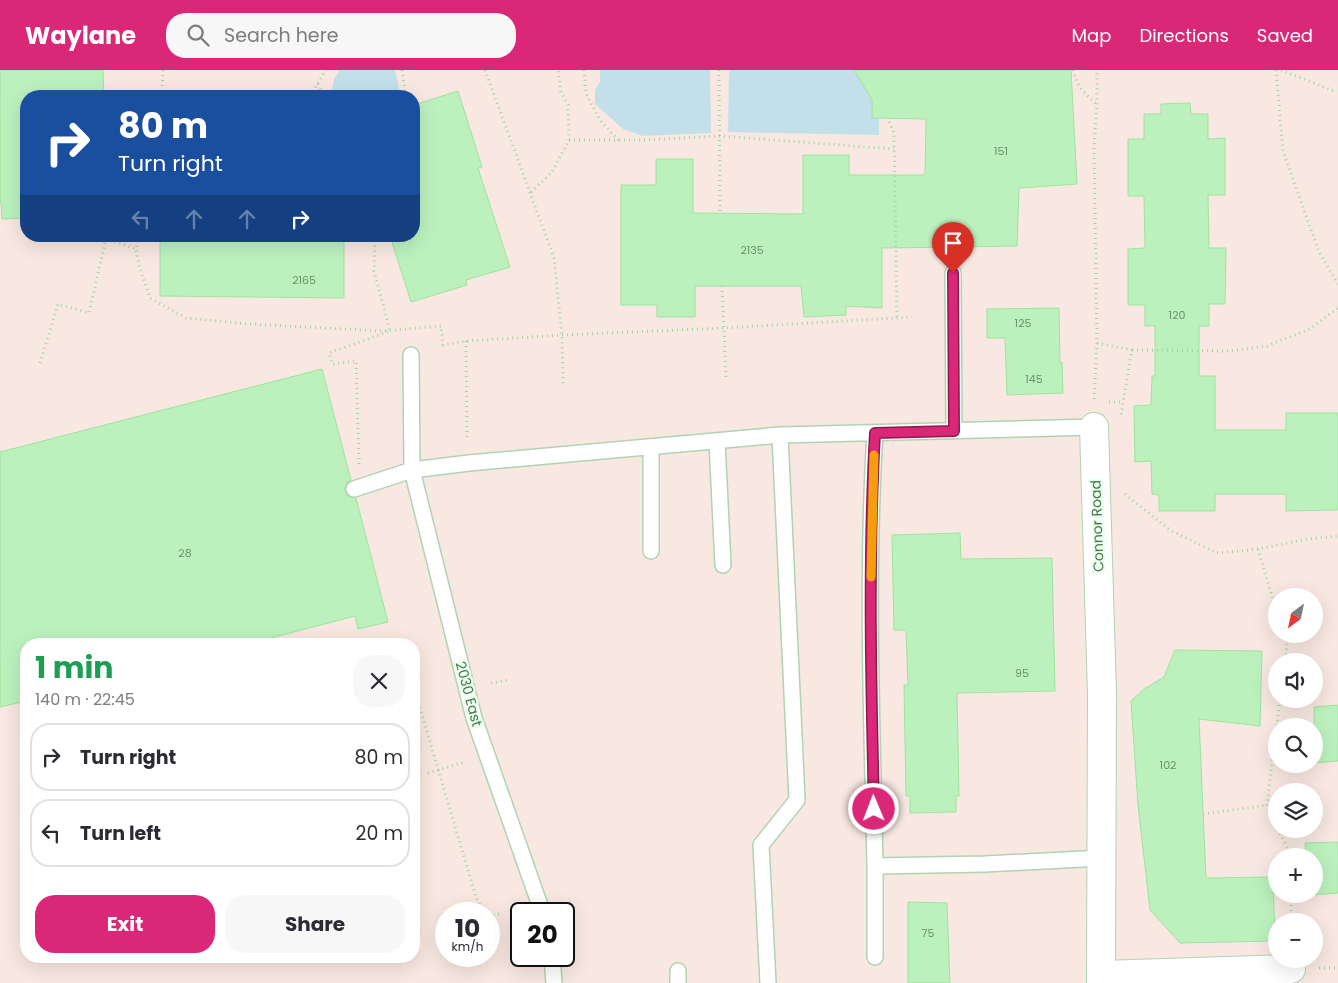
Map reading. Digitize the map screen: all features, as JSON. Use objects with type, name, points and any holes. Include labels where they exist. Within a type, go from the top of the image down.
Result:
[{"type":"street","name":"Connor Road","points":[[1094,427],[1102,694],[1102,979]]},
{"type":"street","points":[[1102,979],[1291,969]]},
{"type":"lane","points":[[953,273],[954,431]]},
{"type":"lane","name":"2030 East","points":[[411,355],[412,470],[474,718],[539,902]]},
{"type":"lane","points":[[354,489],[412,470],[469,463],[780,435],[1094,427]]},
{"type":"lane","points":[[875,433],[872,485],[870,618],[875,956]]},
{"type":"lane","points":[[768,983],[761,845],[796,800],[780,435]]},
{"type":"lane","points":[[717,441],[723,565]]},
{"type":"lane","points":[[651,447],[652,551]]},
{"type":"lane","points":[[875,866],[985,864],[1102,858]]},
{"type":"lane","points":[[553,967],[554,983]]},
{"type":"path","points":[[162,90],[163,70]]},
{"type":"path","points":[[314,90],[326,70]]},
{"type":"path","points":[[402,70],[405,90]]},
{"type":"path","points":[[485,70],[554,258],[562,335],[563,384]]},
{"type":"path","points":[[531,192],[552,172],[569,140],[568,105],[561,92],[558,70]]},
{"type":"path","points":[[584,70],[586,94],[600,120],[619,140]]},
{"type":"path","points":[[719,70],[720,213]]},
{"type":"path","points":[[1073,70],[1075,80],[1097,104]]},
{"type":"path","points":[[1094,427],[1097,343],[1094,147],[1097,70]]},
{"type":"path","points":[[1276,70],[1284,152],[1319,252],[1338,284]]},
{"type":"path","points":[[1281,70],[1336,92]]},
{"type":"path","points":[[318,84],[320,90]]},
{"type":"path","points":[[889,122],[894,132],[897,317]]},
{"type":"path","points":[[569,140],[719,136],[894,148]]},
{"type":"path","points":[[40,363],[58,304],[89,313],[105,242]]},
{"type":"path","points":[[117,242],[136,249]]},
{"type":"path","points":[[137,242],[136,249],[150,298],[186,318],[390,331],[441,326],[443,345],[466,341],[562,335],[912,317]]},
{"type":"path","points":[[375,242],[374,270],[390,331]]},
{"type":"path","points":[[722,286],[726,377]]},
{"type":"path","points":[[1097,343],[1132,350],[1230,351],[1267,346],[1310,328],[1338,308]]},
{"type":"path","points":[[360,471],[356,361],[332,364],[329,353],[390,331]]},
{"type":"path","points":[[466,341],[468,441]]},
{"type":"path","points":[[1120,419],[1132,350]]},
{"type":"path","points":[[1124,493],[1170,530],[1217,553],[1258,549],[1308,539],[1338,536]]},
{"type":"path","points":[[1258,549],[1270,588]]},
{"type":"path","points":[[490,683],[508,680]]},
{"type":"path","points":[[420,708],[479,902]]},
{"type":"path","points":[[428,773],[460,763]]},
{"type":"path","points":[[1203,814],[1267,805],[1271,773]]},
{"type":"shaded area","points":[[0,70],[1338,70],[1338,983],[0,983]]},
{"type":"shaded area","points":[[340,70],[395,70],[399,90],[332,90],[334,79]]},
{"type":"shaded area","points":[[600,70],[710,70],[711,133],[643,136],[623,129],[595,104],[595,90],[600,82]]},
{"type":"shaded area","points":[[729,70],[879,70],[879,135],[728,132]]},
{"type":"building","points":[[0,70],[103,70],[104,90],[20,90],[20,218],[2,219],[0,202]]},
{"type":"building","points":[[854,70],[1071,70],[1077,184],[1019,188],[1017,246],[882,248],[882,308],[846,306],[846,315],[804,317],[801,286],[695,286],[695,317],[657,317],[657,305],[621,305],[621,185],[656,185],[656,159],[693,159],[693,213],[803,214],[803,155],[849,155],[849,175],[925,175],[926,119],[872,118],[872,100]]},
{"type":"building","points":[[458,91],[482,167],[478,168],[510,267],[466,280],[467,285],[411,302],[392,242],[420,242],[420,103]]},
{"type":"building","points":[[1190,103],[1191,114],[1208,114],[1208,139],[1225,138],[1225,195],[1208,195],[1209,248],[1226,248],[1225,304],[1209,304],[1209,326],[1199,326],[1199,376],[1215,376],[1215,430],[1286,430],[1286,413],[1338,413],[1338,510],[1286,511],[1286,494],[1215,494],[1215,511],[1159,511],[1159,495],[1152,494],[1151,461],[1135,462],[1134,406],[1151,405],[1152,376],[1155,376],[1155,326],[1145,326],[1145,305],[1128,305],[1128,249],[1145,248],[1144,196],[1128,196],[1128,139],[1144,139],[1144,114],[1161,114],[1161,104]]},
{"type":"building","points":[[160,242],[344,242],[344,298],[160,296]]},
{"type":"building","points":[[1059,308],[1060,363],[1062,362],[1063,393],[1007,395],[1005,338],[987,338],[987,309]]},
{"type":"building","points":[[322,369],[351,480],[347,483],[345,491],[348,496],[356,498],[388,622],[358,629],[355,616],[271,638],[20,638],[20,702],[0,707],[0,452]]},
{"type":"building","points":[[960,533],[961,559],[1052,558],[1055,691],[957,693],[959,796],[956,796],[956,812],[910,813],[910,796],[906,796],[904,685],[908,685],[906,630],[894,630],[892,535]]},
{"type":"building","points":[[1175,650],[1262,651],[1260,726],[1199,719],[1206,878],[1268,877],[1268,903],[1274,903],[1274,913],[1268,913],[1268,941],[1180,943],[1150,910],[1138,805],[1131,701],[1144,689],[1164,677]]},
{"type":"building","points":[[1338,705],[1338,761],[1323,762],[1323,718],[1314,718],[1314,708],[1323,708],[1323,706]]},
{"type":"building","points":[[1338,842],[1338,893],[1323,894],[1323,848],[1305,848],[1305,843]]},
{"type":"building","points":[[908,902],[947,903],[950,983],[908,983]]},
{"type":"slow traffic","points":[[871,577],[874,455]]},
{"type":"route","points":[[874,809],[870,618],[872,485],[875,433],[954,431],[953,273]]}]
